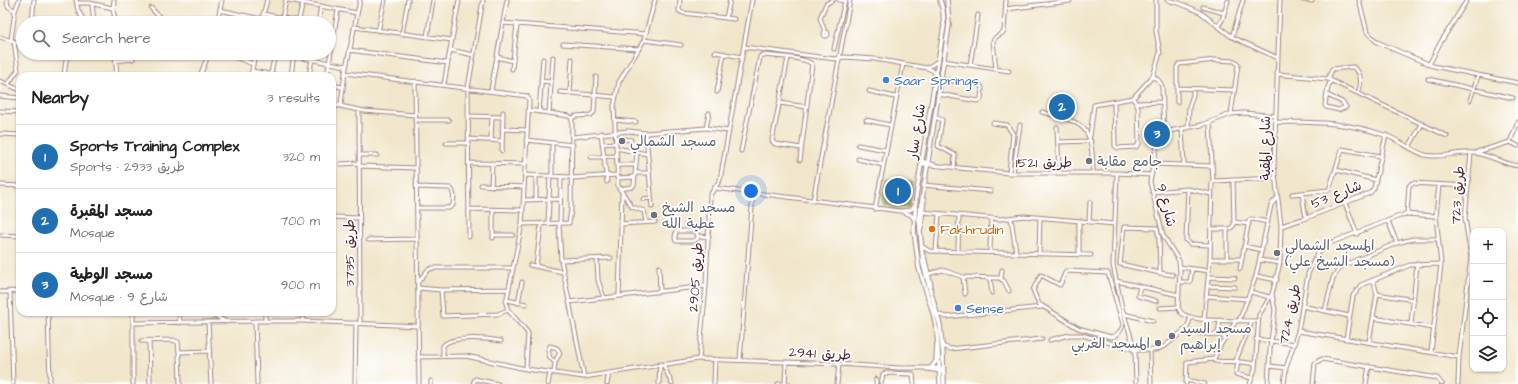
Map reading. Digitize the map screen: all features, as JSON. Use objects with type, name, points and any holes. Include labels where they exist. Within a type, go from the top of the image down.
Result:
[{"type":"street","points":[[7,0],[8,6],[15,11]]},
{"type":"street","points":[[17,72],[18,70],[12,40],[15,11],[19,0]]},
{"type":"street","points":[[33,16],[34,0]]},
{"type":"street","points":[[114,0],[113,8],[115,16]]},
{"type":"street","points":[[219,16],[222,0]]},
{"type":"street","points":[[267,0],[263,14],[272,16]]},
{"type":"street","points":[[283,16],[287,0],[357,13]]},
{"type":"street","points":[[340,106],[342,87],[360,0]]},
{"type":"street","points":[[378,31],[385,0]]},
{"type":"street","points":[[402,34],[408,0]]},
{"type":"street","points":[[427,37],[434,0]]},
{"type":"street","points":[[444,84],[459,0]]},
{"type":"street","points":[[469,237],[468,88],[484,0]]},
{"type":"street","points":[[491,90],[507,0]]},
{"type":"street","points":[[646,222],[644,211],[634,208],[619,189],[617,176],[615,120],[616,97],[622,76],[644,40],[655,0]]},
{"type":"street","points":[[680,0],[678,8],[682,13],[734,19]]},
{"type":"street","points":[[726,18],[730,0]]},
{"type":"street","name":"طريق 2905","points":[[699,359],[706,286],[710,196],[720,180],[752,0]]},
{"type":"street","points":[[833,0],[826,4],[820,18],[825,32],[828,32],[828,35],[837,35]]},
{"type":"street","points":[[813,201],[850,1],[839,0]]},
{"type":"street","points":[[834,49],[845,0]]},
{"type":"street","name":"شارع سار","points":[[940,0],[944,22],[914,219],[917,260],[935,320],[944,384]]},
{"type":"street","name":"شارع سار","points":[[940,384],[943,354],[940,325],[922,264],[920,211],[949,21],[947,0]]},
{"type":"street","points":[[996,69],[993,41],[1004,32],[1006,0]]},
{"type":"street","points":[[1093,172],[1090,136],[1094,105],[1133,98],[1153,76],[1160,53],[1156,31],[1156,0]]},
{"type":"street","points":[[1167,0],[1179,3],[1200,12],[1232,38],[1278,58]]},
{"type":"street","points":[[1232,38],[1243,0]]},
{"type":"street","name":"شارع المقبة","points":[[1250,384],[1255,364],[1256,339],[1260,312],[1272,294],[1277,280],[1280,263],[1281,226],[1274,178],[1280,0]]},
{"type":"street","points":[[1303,0],[1312,1]]},
{"type":"street","points":[[1359,0],[1367,32],[1373,40],[1429,65],[1518,83]]},
{"type":"street","points":[[1429,65],[1439,45],[1467,0]]},
{"type":"street","points":[[1006,9],[1070,1]]},
{"type":"street","points":[[1218,26],[1228,1]]},
{"type":"street","points":[[76,2],[113,8]]},
{"type":"street","points":[[76,2],[82,16]]},
{"type":"street","points":[[300,16],[303,3]]},
{"type":"street","points":[[92,4],[93,16]]},
{"type":"street","points":[[319,16],[320,6]]},
{"type":"street","points":[[1203,7],[1224,13]]},
{"type":"street","points":[[151,8],[158,16]]},
{"type":"street","points":[[220,10],[242,16]]},
{"type":"street","points":[[336,22],[338,10]]},
{"type":"street","points":[[970,65],[978,15]]},
{"type":"street","points":[[503,23],[646,34]]},
{"type":"street","points":[[512,69],[517,25]]},
{"type":"street","points":[[354,27],[452,40]]},
{"type":"street","points":[[0,36],[16,42]]},
{"type":"street","points":[[644,40],[681,45]]},
{"type":"street","points":[[563,44],[639,49]]},
{"type":"street","points":[[744,48],[839,58],[865,58],[927,68],[932,70],[936,75]]},
{"type":"street","points":[[349,50],[448,63]]},
{"type":"street","points":[[450,50],[474,55]]},
{"type":"street","points":[[715,52],[742,57]]},
{"type":"street","points":[[717,92],[724,54]]},
{"type":"street","points":[[798,60],[799,54]]},
{"type":"street","points":[[741,151],[760,57],[762,55],[808,61],[812,64],[800,160]]},
{"type":"street","points":[[498,57],[513,61]]},
{"type":"street","points":[[549,113],[553,57]]},
{"type":"street","points":[[788,58],[772,141],[775,144],[801,148]]},
{"type":"street","points":[[539,112],[543,59]]},
{"type":"street","points":[[570,93],[572,59]]},
{"type":"street","points":[[65,72],[66,60]]},
{"type":"street","points":[[116,72],[115,61],[124,60]]},
{"type":"street","points":[[202,72],[206,60]]},
{"type":"street","points":[[243,60],[253,64]]},
{"type":"street","points":[[254,60],[252,71],[258,72]]},
{"type":"street","points":[[271,72],[274,60]]},
{"type":"street","points":[[291,72],[292,60]]},
{"type":"street","points":[[310,72],[312,60],[346,66]]},
{"type":"street","points":[[328,72],[330,60]]},
{"type":"street","points":[[943,60],[1009,71]]},
{"type":"street","points":[[1177,102],[1177,67],[1179,64],[1224,60],[1235,61],[1238,65],[1231,114]]},
{"type":"street","points":[[927,68],[938,61]]},
{"type":"street","points":[[875,209],[895,97],[903,64]]},
{"type":"street","points":[[1327,95],[1342,102],[1346,107],[1339,110],[1326,107],[1327,95],[1329,79],[1332,69],[1353,67],[1357,70],[1361,84],[1358,93]]},
{"type":"street","points":[[8,84],[16,73]]},
{"type":"street","points":[[345,73],[526,95],[529,100],[526,130],[522,224],[506,300],[508,310],[528,335],[526,369]]},
{"type":"street","points":[[1277,74],[1329,79],[1447,136]]},
{"type":"street","points":[[1153,76],[1161,84],[1164,133],[1210,123],[1231,114],[1244,113],[1276,116]]},
{"type":"street","points":[[1470,100],[1478,76]]},
{"type":"street","points":[[528,110],[572,118],[593,114],[596,77]]},
{"type":"street","points":[[938,94],[978,100],[981,97],[982,88],[980,85],[940,79]]},
{"type":"street","points":[[1428,79],[1474,88],[1513,98]]},
{"type":"street","points":[[0,81],[16,88]]},
{"type":"street","points":[[415,81],[419,384]]},
{"type":"street","points":[[541,81],[551,82]]},
{"type":"street","points":[[336,86],[342,87]]},
{"type":"street","points":[[1177,88],[1235,90]]},
{"type":"street","points":[[1188,128],[1189,107],[1193,95],[1193,89]]},
{"type":"street","points":[[560,92],[616,97]]},
{"type":"street","points":[[869,92],[895,97]]},
{"type":"street","points":[[0,96],[16,98]]},
{"type":"street","points":[[1114,102],[1115,146],[1118,148],[1136,147],[1139,144],[1138,104],[1133,98]]},
{"type":"street","points":[[1138,104],[1162,102]]},
{"type":"street","points":[[780,103],[807,107]]},
{"type":"street","points":[[336,107],[340,106],[359,110],[415,115]]},
{"type":"street","name":"طريق 3735","points":[[359,110],[360,323]]},
{"type":"street","points":[[0,111],[16,112]]},
{"type":"street","points":[[502,151],[503,112]]},
{"type":"street","points":[[1042,112],[1076,122],[1084,128],[1090,136]]},
{"type":"street","points":[[706,128],[709,113]]},
{"type":"street","points":[[468,116],[503,117]]},
{"type":"street","points":[[491,140],[492,117]]},
{"type":"street","points":[[935,117],[942,120],[938,146],[955,155],[954,167]]},
{"type":"street","points":[[522,224],[569,223],[573,145],[572,118]]},
{"type":"street","points":[[416,120],[449,120]]},
{"type":"street","points":[[615,120],[636,122]]},
{"type":"street","points":[[866,120],[890,125]]},
{"type":"street","points":[[1276,122],[1340,123],[1386,135],[1429,156],[1473,153],[1510,142],[1518,146]]},
{"type":"street","points":[[1510,142],[1518,122]]},
{"type":"street","points":[[993,123],[1007,125],[1013,134],[1008,173]]},
{"type":"street","points":[[1204,319],[1209,277],[1211,194],[1213,182],[1210,123]]},
{"type":"street","points":[[1408,147],[1422,124]]},
{"type":"street","points":[[1013,173],[1020,125]]},
{"type":"street","points":[[1058,127],[1059,173]]},
{"type":"street","points":[[573,137],[615,132],[646,133],[706,128],[729,131]]},
{"type":"street","points":[[502,129],[526,130]]},
{"type":"street","points":[[1182,129],[1184,165]]},
{"type":"street","points":[[601,133],[607,182]]},
{"type":"street","points":[[646,133],[652,206]]},
{"type":"street","name":"شارع 9","points":[[1164,133],[1158,140],[1153,164],[1151,175],[1152,192],[1163,235],[1177,256],[1180,267],[1178,307]]},
{"type":"street","points":[[0,134],[16,135]]},
{"type":"street","name":"شارع 53","points":[[1281,226],[1370,193],[1374,188],[1380,156],[1386,135]]},
{"type":"street","points":[[616,138],[631,140]]},
{"type":"street","points":[[446,143],[491,140],[502,141]]},
{"type":"street","points":[[526,140],[573,145]]},
{"type":"street","points":[[1058,142],[1091,141]]},
{"type":"street","points":[[548,224],[552,143]]},
{"type":"street","points":[[602,144],[616,143]]},
{"type":"street","points":[[858,145],[886,150]]},
{"type":"street","points":[[616,148],[629,149],[637,153],[647,154]]},
{"type":"street","points":[[1292,194],[1329,190],[1341,151],[1345,148],[1380,156]]},
{"type":"street","points":[[619,189],[633,186],[637,153]]},
{"type":"street","points":[[1473,153],[1499,162],[1518,166]]},
{"type":"street","name":"طريق 723","points":[[1458,384],[1459,357],[1471,257],[1465,231],[1467,186],[1473,153]]},
{"type":"street","points":[[359,155],[378,155]]},
{"type":"street","points":[[591,157],[616,156]]},
{"type":"street","points":[[858,159],[883,164]]},
{"type":"street","points":[[468,163],[525,164]]},
{"type":"street","points":[[491,186],[492,163]]},
{"type":"street","name":"طريق 1521","points":[[922,163],[1008,173],[1093,172],[1151,175]]},
{"type":"street","points":[[341,164],[416,168]]},
{"type":"street","points":[[1153,164],[1212,166]]},
{"type":"street","points":[[617,165],[636,165]]},
{"type":"street","points":[[1336,170],[1376,180]]},
{"type":"street","points":[[525,175],[572,178],[606,175],[635,175],[649,172]]},
{"type":"street","points":[[1117,173],[1113,265],[1124,314],[1135,350],[1136,384]]},
{"type":"street","points":[[536,176],[536,199]]},
{"type":"street","points":[[561,177],[559,224],[561,260],[584,377]]},
{"type":"street","points":[[1213,182],[1274,178]]},
{"type":"street","points":[[1211,228],[1227,229],[1232,227],[1234,222],[1234,180]]},
{"type":"street","points":[[1407,214],[1410,184],[1467,186]]},
{"type":"street","points":[[0,185],[16,186]]},
{"type":"street","points":[[481,185],[524,187]]},
{"type":"street","points":[[1431,352],[1441,264],[1436,216],[1438,185]]},
{"type":"street","points":[[930,291],[931,285],[922,247],[924,186],[991,192]]},
{"type":"street","points":[[416,187],[450,188],[453,192],[454,200],[452,208],[417,208]]},
{"type":"street","points":[[714,188],[875,209],[900,211],[910,210],[915,206]]},
{"type":"street","points":[[1152,192],[1188,189],[1211,194]]},
{"type":"street","points":[[1188,189],[1186,240],[1190,244],[1210,245]]},
{"type":"street","points":[[619,296],[622,194]]},
{"type":"street","points":[[740,360],[753,194]]},
{"type":"street","points":[[1302,194],[1306,218]]},
{"type":"street","points":[[643,199],[651,198]]},
{"type":"street","points":[[524,200],[560,199]]},
{"type":"street","points":[[1214,359],[1216,352],[1237,321],[1251,292],[1260,260],[1271,204],[1276,199]]},
{"type":"street","points":[[1089,222],[1090,202]]},
{"type":"street","points":[[1344,203],[1357,234]]},
{"type":"street","points":[[469,209],[523,210]]},
{"type":"street","points":[[493,210],[493,236],[513,235]]},
{"type":"street","points":[[900,211],[910,214],[914,219]]},
{"type":"street","points":[[922,212],[991,218],[1011,218],[1024,216],[1114,224]]},
{"type":"street","points":[[936,250],[939,214]]},
{"type":"street","name":"طريق 724","points":[[1284,384],[1286,368],[1298,331],[1308,274],[1317,254],[1330,243],[1407,214],[1436,216]]},
{"type":"street","points":[[958,250],[959,215]]},
{"type":"street","points":[[336,217],[360,218]]},
{"type":"street","points":[[990,251],[991,218]]},
{"type":"street","points":[[1011,218],[1016,252]]},
{"type":"street","points":[[1039,253],[1040,218]]},
{"type":"street","points":[[1240,269],[1248,224],[1252,219],[1268,222]]},
{"type":"street","points":[[1388,221],[1398,243]]},
{"type":"street","points":[[620,224],[655,222]]},
{"type":"street","points":[[1079,222],[1079,254]]},
{"type":"street","points":[[1234,222],[1248,224]]},
{"type":"street","points":[[536,266],[541,224]]},
{"type":"street","points":[[1160,272],[1159,237],[1156,227],[1125,226],[1122,229],[1123,240],[1119,262],[1122,266],[1173,275]]},
{"type":"street","points":[[1227,229],[1228,259]]},
{"type":"street","points":[[698,236],[694,241],[677,241],[675,239],[675,233],[678,231],[694,232],[698,236],[709,237]]},
{"type":"street","points":[[0,235],[16,236]]},
{"type":"street","points":[[1325,311],[1336,271],[1340,267],[1398,243],[1413,239],[1438,238]]},
{"type":"street","points":[[368,240],[417,239]]},
{"type":"street","points":[[1114,239],[1123,240]]},
{"type":"street","points":[[1244,246],[1262,250]]},
{"type":"street","points":[[922,247],[929,250],[1090,255]]},
{"type":"street","points":[[1113,247],[1121,249]]},
{"type":"street","points":[[924,256],[929,250]]},
{"type":"street","points":[[561,260],[611,258]]},
{"type":"street","points":[[598,259],[598,280],[604,298]]},
{"type":"street","points":[[1210,259],[1241,259]]},
{"type":"street","points":[[1260,260],[1280,263]]},
{"type":"street","points":[[1346,338],[1349,316],[1355,292],[1361,286],[1405,266],[1417,264],[1441,264]]},
{"type":"street","points":[[1411,324],[1417,264]]},
{"type":"street","points":[[530,265],[563,272]]},
{"type":"street","points":[[660,267],[660,291]]},
{"type":"street","points":[[1180,267],[1209,271]]},
{"type":"street","points":[[418,282],[426,271],[432,268],[513,268]]},
{"type":"street","points":[[1180,282],[1189,283],[1192,268]]},
{"type":"street","points":[[928,274],[943,270],[964,277],[1001,278]]},
{"type":"street","points":[[1002,270],[1001,278],[1009,291]]},
{"type":"street","points":[[937,314],[946,317],[1042,307],[1078,328],[1111,337],[1115,336],[1123,326],[1109,275],[1105,272],[1066,271],[1060,284],[1041,275],[1033,290],[1039,304],[1042,307]]},
{"type":"street","points":[[1256,276],[1277,280]]},
{"type":"street","points":[[964,277],[965,294]]},
{"type":"street","points":[[1209,277],[1235,278]]},
{"type":"street","points":[[990,278],[992,293]]},
{"type":"street","points":[[1369,342],[1377,294],[1373,280]]},
{"type":"street","points":[[1116,281],[1179,295]]},
{"type":"street","points":[[518,303],[522,282]]},
{"type":"street","points":[[569,302],[706,286]]},
{"type":"street","points":[[1140,286],[1138,296],[1156,301]]},
{"type":"street","points":[[1208,286],[1234,288]]},
{"type":"street","points":[[418,288],[441,290],[509,289]]},
{"type":"street","points":[[441,290],[443,316],[498,314],[508,310]]},
{"type":"street","points":[[10,291],[13,384]]},
{"type":"street","points":[[0,292],[16,291]]},
{"type":"street","points":[[1251,292],[1269,298]]},
{"type":"street","name":"شارع المقبة","points":[[1268,384],[1275,310],[1272,294]]},
{"type":"street","points":[[1377,294],[1414,300]]},
{"type":"street","points":[[1207,296],[1248,299]]},
{"type":"street","points":[[506,300],[526,304]]},
{"type":"street","points":[[1302,306],[1349,316]]},
{"type":"street","points":[[1160,308],[1178,307],[1183,314],[1204,319],[1258,321]]},
{"type":"street","points":[[1124,314],[1153,321]]},
{"type":"street","points":[[48,316],[50,384]]},
{"type":"street","points":[[133,316],[134,384]]},
{"type":"street","points":[[179,316],[180,323]]},
{"type":"street","points":[[216,316],[226,322]]},
{"type":"street","points":[[303,316],[303,321]]},
{"type":"street","points":[[940,325],[946,317]]},
{"type":"street","points":[[1050,340],[1069,334],[1082,335],[1135,350],[1150,351],[1162,348],[1184,330],[1189,324],[1191,317]]},
{"type":"street","points":[[1374,318],[1433,328]]},
{"type":"street","points":[[134,323],[255,322],[265,320],[418,326]]},
{"type":"street","points":[[1218,334],[1220,320]]},
{"type":"street","points":[[1252,320],[1237,360],[1236,374],[1252,378]]},
{"type":"street","points":[[208,322],[211,384]]},
{"type":"street","points":[[255,322],[257,384]]},
{"type":"street","points":[[355,384],[356,323]]},
{"type":"street","points":[[1184,330],[1195,333],[1218,334],[1226,336]]},
{"type":"street","points":[[1298,331],[1459,357]]},
{"type":"street","points":[[443,356],[442,346],[448,342],[476,339],[501,341]]},
{"type":"street","points":[[942,346],[950,349],[1042,339]]},
{"type":"street","points":[[1256,339],[1294,344]]},
{"type":"street","points":[[149,340],[150,384]]},
{"type":"street","points":[[931,368],[936,361],[938,340]]},
{"type":"street","points":[[141,341],[177,341],[179,352],[180,384]]},
{"type":"street","points":[[554,373],[555,362],[560,356],[559,350],[554,346],[550,346],[548,354],[555,362]]},
{"type":"street","points":[[943,354],[950,349]]},
{"type":"street","points":[[179,352],[209,351]]},
{"type":"street","points":[[1150,351],[1151,384]]},
{"type":"street","name":"طريق 2941","points":[[418,357],[466,356],[526,369],[584,377],[699,359],[941,369]]},
{"type":"street","points":[[714,384],[715,359]]},
{"type":"street","points":[[1205,384],[1186,382],[1187,362],[1214,359],[1215,361],[1232,362],[1237,360],[1255,364]]},
{"type":"street","points":[[1313,384],[1315,363],[1319,360],[1369,366],[1437,378],[1442,384]]},
{"type":"street","points":[[1194,361],[1195,366]]},
{"type":"street","points":[[785,384],[786,362]]},
{"type":"street","points":[[659,384],[661,364]]},
{"type":"street","points":[[661,364],[672,384]]},
{"type":"street","points":[[837,384],[839,364]]},
{"type":"street","points":[[1270,366],[1286,368]]},
{"type":"street","points":[[1366,384],[1369,366]]},
{"type":"street","points":[[898,373],[899,368]]},
{"type":"street","name":"طريق 2941","points":[[925,368],[941,369]]},
{"type":"street","points":[[548,384],[550,372]]},
{"type":"street","points":[[607,384],[609,373]]},
{"type":"street","points":[[881,384],[884,373],[913,374],[914,384]]},
{"type":"street","points":[[474,384],[475,379],[498,384]]},
{"type":"street","points":[[778,384],[790,384]]},
{"type":"green space","points":[[886,179],[912,182],[909,208],[885,205],[883,199]]},
{"type":"place","name":"Saar Springs","points":[[886,80]]},
{"type":"place","name":"مسجد المقبرة","points":[[1062,107]]},
{"type":"place","name":"مسجد الوطية","points":[[1157,134]]},
{"type":"place","name":"مسجد الشمالي","points":[[622,141]]},
{"type":"place","name":"جامع مقابة","points":[[1089,161]]},
{"type":"place","name":"Sports Training Complex","points":[[898,191]]},
{"type":"place","name":"مسجد الشيخ عطية الله","points":[[654,215]]},
{"type":"place","name":"Fakhrudin","points":[[932,229]]},
{"type":"place","name":"المسجد الشمالي (مسجد الشيخ علي)","points":[[1277,253]]},
{"type":"place","name":"Sense","points":[[958,308]]},
{"type":"place","name":"مسجد السيد إبراهيم","points":[[1172,336]]},
{"type":"place","name":"المسجد الغربي","points":[[1158,343]]}]
